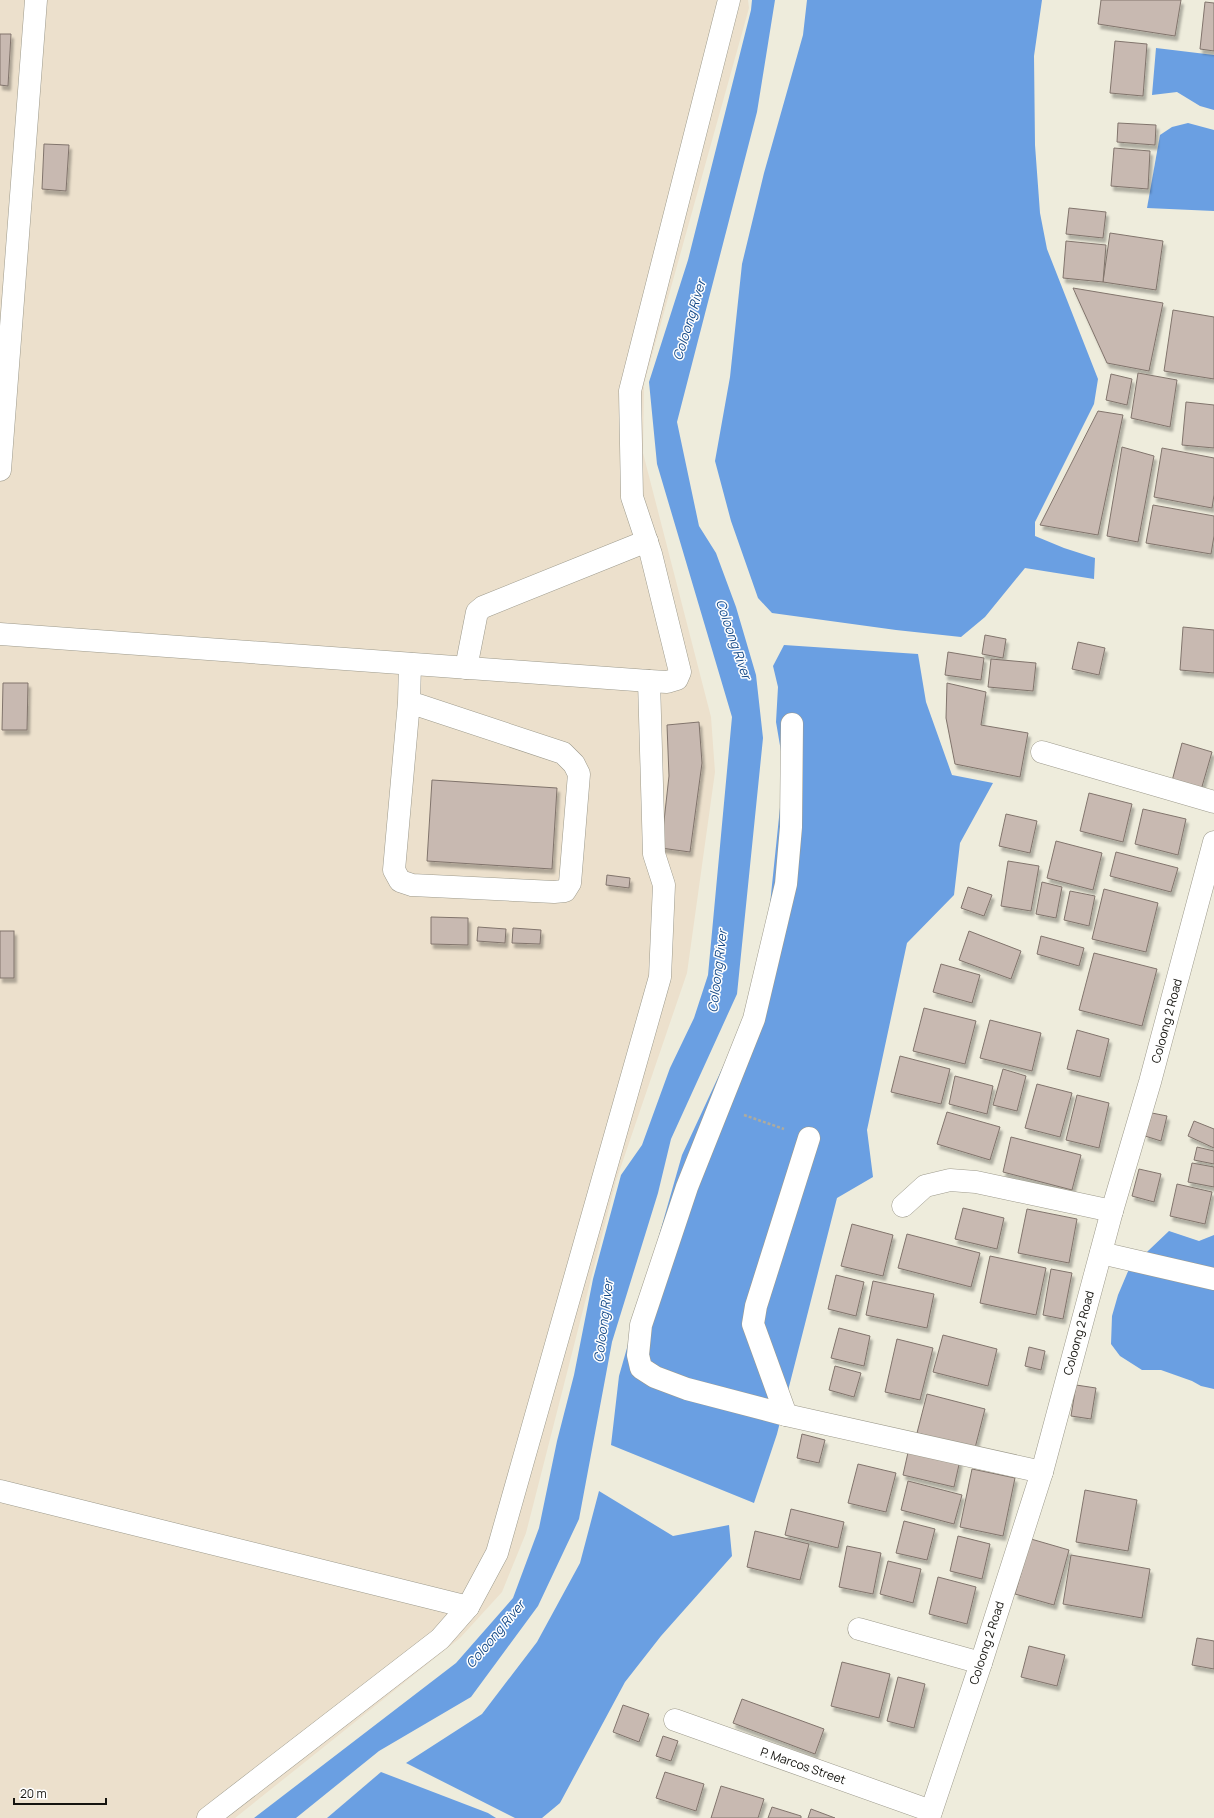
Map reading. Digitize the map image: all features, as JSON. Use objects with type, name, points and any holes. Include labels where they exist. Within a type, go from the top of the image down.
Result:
[{"type":"street","points":[[0,470],[36,0]]},
{"type":"street","points":[[0,634],[649,681],[667,682],[677,679],[680,672],[647,541],[632,497],[630,391],[729,0]]},
{"type":"street","points":[[466,668],[477,612],[483,607],[647,541]]},
{"type":"street","points":[[409,702],[563,753],[574,764],[579,774],[570,883],[565,891],[554,892],[412,885],[400,881],[394,870],[409,702],[410,664]]},
{"type":"street","points":[[208,1818],[440,1640],[468,1607],[497,1553],[660,977],[664,885],[654,854],[649,681]]},
{"type":"street","points":[[792,724],[791,827],[786,884],[754,1019],[687,1187],[641,1325],[638,1355],[641,1368],[655,1377],[687,1388],[786,1415],[1042,1472]]},
{"type":"street","points":[[1042,752],[1214,802]]},
{"type":"street","name":"Coloong 2 Road","points":[[930,1815],[981,1663],[1042,1472],[1112,1211],[1150,1082],[1214,842]]},
{"type":"street","points":[[786,1415],[753,1324],[756,1306],[809,1138]]},
{"type":"street","points":[[904,1206],[925,1186],[950,1180],[976,1182],[1112,1211]]},
{"type":"street","points":[[1101,1253],[1214,1279]]},
{"type":"street","points":[[0,1491],[468,1607]]},
{"type":"street","points":[[859,1629],[981,1663]]},
{"type":"street","name":"P. Marcos Street","points":[[675,1720],[930,1815]]},
{"type":"path","points":[[719,1106],[809,1138]]},
{"type":"shaded area","points":[[0,0],[748,0],[749,8],[644,384],[643,453],[711,717],[715,772],[687,973],[616,1181],[526,1533],[502,1592],[460,1638],[235,1818],[0,1818]]},
{"type":"water","name":"Coloong River","points":[[752,0],[775,0],[757,112],[677,422],[699,526],[716,553],[736,607],[756,675],[763,738],[737,994],[671,1139],[658,1193],[612,1342],[579,1519],[538,1606],[471,1697],[379,1751],[296,1818],[254,1818],[456,1663],[513,1598],[539,1528],[557,1441],[574,1375],[593,1279],[621,1175],[642,1145],[670,1068],[694,1018],[708,975],[732,717],[657,464],[649,382],[688,260],[751,10]]},
{"type":"water","points":[[807,0],[1042,0],[1034,56],[1035,145],[1040,213],[1047,249],[1098,379],[1094,404],[1035,522],[1035,536],[1064,548],[1095,558],[1094,579],[1025,568],[985,617],[961,637],[896,630],[772,613],[758,598],[731,521],[715,461],[730,377],[742,264],[764,173],[803,35]]},
{"type":"water","points":[[1156,48],[1214,55],[1214,110],[1200,106],[1177,92],[1152,95]]},
{"type":"water","points":[[1188,123],[1214,130],[1214,211],[1147,208],[1160,135],[1172,127]]},
{"type":"water","points":[[784,645],[918,654],[926,702],[952,775],[993,783],[960,843],[954,895],[907,943],[867,1130],[873,1177],[837,1198],[777,1434],[754,1503],[611,1445],[619,1376],[682,1155],[753,1002],[767,933],[784,769],[776,722],[778,687],[773,666]]},
{"type":"water","points":[[1169,1231],[1199,1241],[1214,1235],[1214,1389],[1201,1386],[1192,1381],[1161,1370],[1142,1370],[1120,1356],[1111,1344],[1112,1316],[1118,1295],[1129,1269]]},
{"type":"water","points":[[599,1491],[673,1536],[729,1525],[732,1556],[661,1636],[625,1682],[560,1803],[542,1818],[515,1818],[406,1763],[482,1714],[537,1642],[580,1563]]},
{"type":"water","points":[[381,1772],[488,1813],[496,1818],[327,1818]]},
{"type":"building","points":[[1101,0],[1181,0],[1175,36],[1098,24]]},
{"type":"building","points":[[1205,2],[1214,3],[1214,51],[1200,49]]},
{"type":"building","points":[[0,34],[11,34],[8,86],[0,85]]},
{"type":"building","points":[[1115,41],[1147,44],[1143,96],[1110,93]]},
{"type":"building","points":[[1118,123],[1156,125],[1155,145],[1117,142]]},
{"type":"building","points":[[44,144],[69,145],[66,191],[42,189]]},
{"type":"building","points":[[1114,148],[1150,151],[1148,189],[1111,186]]},
{"type":"building","points":[[1069,208],[1106,212],[1103,238],[1066,234]]},
{"type":"building","points":[[1110,233],[1163,241],[1156,290],[1103,282]]},
{"type":"building","points":[[1066,241],[1106,245],[1103,282],[1063,278]]},
{"type":"building","points":[[1073,288],[1163,303],[1149,371],[1107,363]]},
{"type":"building","points":[[1173,310],[1214,317],[1214,379],[1164,371]]},
{"type":"building","points":[[1138,373],[1177,380],[1170,427],[1131,418]]},
{"type":"building","points":[[1111,374],[1132,379],[1127,405],[1106,400]]},
{"type":"building","points":[[1186,402],[1214,405],[1214,448],[1182,445]]},
{"type":"building","points":[[1098,411],[1123,415],[1098,535],[1040,525]]},
{"type":"building","points":[[1122,447],[1154,456],[1138,542],[1107,536]]},
{"type":"building","points":[[1162,448],[1214,458],[1214,495],[1212,508],[1154,497]]},
{"type":"building","points":[[1153,505],[1214,516],[1214,536],[1211,554],[1146,543]]},
{"type":"building","points":[[1183,627],[1214,630],[1214,673],[1180,670]]},
{"type":"building","points":[[985,635],[1006,639],[1003,658],[982,654]]},
{"type":"building","points":[[1078,642],[1105,648],[1099,675],[1072,669]]},
{"type":"building","points":[[948,652],[984,658],[981,680],[945,675]]},
{"type":"building","points":[[991,659],[1036,663],[1033,691],[988,687]]},
{"type":"building","points":[[3,683],[28,683],[27,730],[2,730]]},
{"type":"building","points":[[947,683],[986,692],[981,725],[1028,733],[1020,777],[955,764],[946,718]]},
{"type":"building","points":[[699,722],[702,763],[690,852],[661,848],[669,776],[667,725]]},
{"type":"building","points":[[1182,743],[1212,752],[1201,790],[1172,781]]},
{"type":"building","points":[[432,780],[557,788],[552,869],[427,861]]},
{"type":"building","points":[[1089,793],[1132,804],[1123,842],[1080,831]]},
{"type":"building","points":[[1143,809],[1186,819],[1178,855],[1135,844]]},
{"type":"building","points":[[1006,814],[1037,821],[1030,853],[999,846]]},
{"type":"building","points":[[1056,841],[1102,853],[1093,890],[1047,878]]},
{"type":"building","points":[[1116,852],[1178,868],[1171,892],[1110,876]]},
{"type":"building","points":[[1008,861],[1039,866],[1031,911],[1001,906]]},
{"type":"building","points":[[607,875],[630,878],[629,888],[606,885]]},
{"type":"building","points":[[1042,882],[1062,887],[1056,918],[1036,914]]},
{"type":"building","points":[[968,887],[992,895],[984,916],[961,908]]},
{"type":"building","points":[[1104,889],[1158,903],[1146,952],[1092,939]]},
{"type":"building","points":[[1070,891],[1095,896],[1089,926],[1064,920]]},
{"type":"building","points":[[431,917],[468,918],[468,945],[431,944]]},
{"type":"building","points":[[478,927],[506,929],[505,943],[477,941]]},
{"type":"building","points":[[513,928],[541,930],[540,944],[512,943]]},
{"type":"building","points":[[0,931],[14,931],[14,978],[0,978]]},
{"type":"building","points":[[969,931],[1021,951],[1011,979],[959,960]]},
{"type":"building","points":[[1041,936],[1084,948],[1079,966],[1037,954]]},
{"type":"building","points":[[1094,953],[1157,969],[1142,1026],[1079,1010]]},
{"type":"building","points":[[941,964],[980,975],[972,1003],[933,992]]},
{"type":"building","points":[[924,1008],[976,1021],[965,1064],[913,1051]]},
{"type":"building","points":[[990,1020],[1041,1033],[1032,1071],[980,1058]]},
{"type":"building","points":[[1077,1030],[1109,1039],[1100,1077],[1067,1069]]},
{"type":"building","points":[[900,1056],[950,1069],[941,1104],[891,1092]]},
{"type":"building","points":[[1003,1069],[1026,1076],[1017,1111],[993,1105]]},
{"type":"building","points":[[955,1076],[993,1086],[987,1114],[949,1104]]},
{"type":"building","points":[[1037,1084],[1072,1093],[1060,1137],[1025,1128]]},
{"type":"building","points":[[1077,1095],[1109,1103],[1099,1148],[1066,1140]]},
{"type":"building","points":[[947,1112],[1000,1127],[990,1160],[937,1144]]},
{"type":"building","points":[[1152,1113],[1167,1116],[1161,1141],[1145,1136]]},
{"type":"building","points":[[1194,1121],[1214,1129],[1214,1148],[1188,1136]]},
{"type":"building","points":[[1011,1137],[1081,1155],[1072,1190],[1003,1172]]},
{"type":"building","points":[[1197,1147],[1214,1151],[1214,1164],[1194,1160]]},
{"type":"building","points":[[1192,1163],[1214,1167],[1214,1187],[1188,1182]]},
{"type":"building","points":[[1139,1169],[1161,1174],[1154,1202],[1132,1196]]},
{"type":"building","points":[[1177,1184],[1212,1192],[1205,1224],[1170,1216]]},
{"type":"building","points":[[963,1208],[1004,1218],[997,1249],[955,1239]]},
{"type":"building","points":[[1027,1209],[1077,1219],[1069,1263],[1018,1253]]},
{"type":"building","points":[[852,1224],[893,1235],[883,1276],[841,1266]]},
{"type":"building","points":[[907,1234],[980,1253],[971,1287],[898,1268]]},
{"type":"building","points":[[990,1256],[1046,1268],[1036,1315],[980,1303]]},
{"type":"building","points":[[1051,1269],[1072,1273],[1063,1319],[1043,1315]]},
{"type":"building","points":[[836,1275],[864,1282],[856,1316],[828,1309]]},
{"type":"building","points":[[873,1281],[934,1294],[927,1328],[866,1315]]},
{"type":"building","points":[[839,1328],[870,1336],[864,1366],[831,1358]]},
{"type":"building","points":[[943,1335],[997,1349],[988,1386],[933,1372]]},
{"type":"building","points":[[897,1339],[933,1348],[920,1400],[885,1392]]},
{"type":"building","points":[[1029,1347],[1045,1351],[1041,1370],[1025,1366]]},
{"type":"building","points":[[835,1366],[861,1373],[854,1397],[829,1390]]},
{"type":"building","points":[[1076,1385],[1096,1388],[1091,1419],[1071,1416]]},
{"type":"building","points":[[927,1394],[985,1409],[975,1448],[917,1433]]},
{"type":"building","points":[[802,1434],[825,1440],[819,1463],[797,1458]]},
{"type":"building","points":[[909,1448],[960,1460],[954,1487],[903,1475]]},
{"type":"building","points":[[858,1464],[896,1473],[886,1512],[848,1503]]},
{"type":"building","points":[[972,1469],[1015,1478],[1003,1536],[960,1527]]},
{"type":"building","points":[[908,1481],[962,1495],[954,1524],[901,1510]]},
{"type":"building","points":[[1085,1490],[1137,1500],[1128,1551],[1076,1542]]},
{"type":"building","points":[[791,1509],[844,1522],[838,1548],[785,1535]]},
{"type":"building","points":[[904,1521],[935,1529],[927,1560],[896,1553]]},
{"type":"building","points":[[755,1531],[809,1544],[800,1580],[747,1567]]},
{"type":"building","points":[[958,1536],[990,1544],[982,1579],[950,1571]]},
{"type":"building","points":[[1031,1539],[1069,1550],[1054,1605],[1015,1594]]},
{"type":"building","points":[[847,1546],[881,1553],[873,1594],[839,1587]]},
{"type":"building","points":[[1071,1555],[1150,1569],[1142,1618],[1063,1604]]},
{"type":"building","points":[[888,1561],[921,1569],[913,1603],[880,1594]]},
{"type":"building","points":[[938,1577],[976,1587],[967,1624],[929,1614]]},
{"type":"building","points":[[1197,1638],[1214,1641],[1214,1669],[1192,1665]]},
{"type":"building","points":[[1029,1646],[1065,1655],[1057,1686],[1021,1677]]},
{"type":"building","points":[[842,1662],[890,1674],[879,1718],[831,1706]]},
{"type":"building","points":[[898,1677],[925,1684],[914,1728],[887,1721]]},
{"type":"building","points":[[742,1699],[824,1729],[815,1754],[733,1723]]},
{"type":"building","points":[[623,1705],[649,1714],[639,1742],[613,1732]]},
{"type":"building","points":[[663,1736],[678,1741],[671,1761],[656,1756]]},
{"type":"building","points":[[665,1772],[704,1784],[696,1811],[656,1798]]},
{"type":"building","points":[[721,1786],[764,1799],[758,1818],[711,1818]]},
{"type":"building","points":[[772,1807],[801,1816],[801,1818],[768,1818]]},
{"type":"building","points":[[811,1809],[835,1818],[808,1818]]}]
